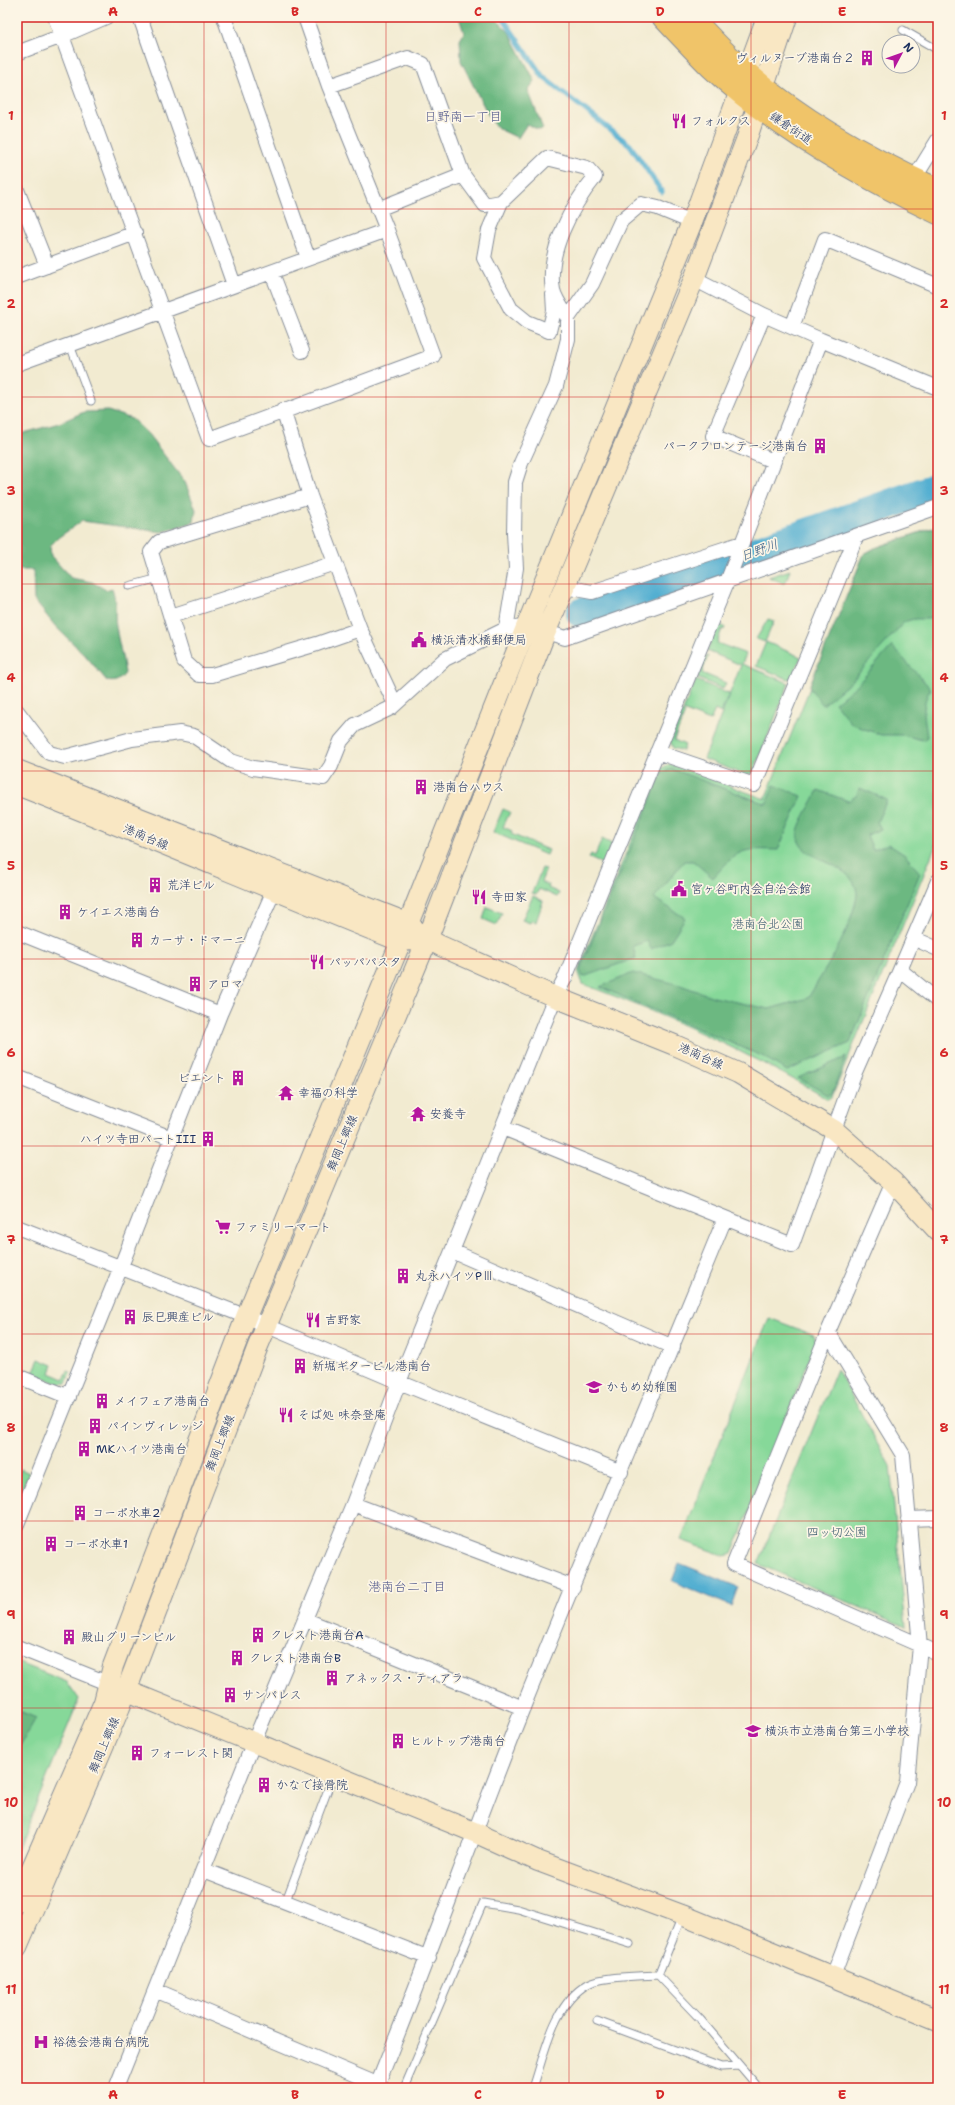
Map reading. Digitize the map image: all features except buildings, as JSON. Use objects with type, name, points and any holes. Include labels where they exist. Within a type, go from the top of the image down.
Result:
[{"type":"main road","name":"鎌倉街道","points":[[663,17],[712,68],[743,82]]},
{"type":"main road","name":"鎌倉街道","points":[[691,17],[743,82],[760,96],[783,124],[840,160],[901,195],[938,213]]},
{"type":"main road","name":"鎌倉街道","points":[[760,96],[787,105],[852,147],[938,190]]},
{"type":"street","points":[[55,17],[209,439],[283,410],[433,356],[387,230],[329,86],[305,17]]},
{"type":"street","points":[[62,36],[71,17]]},
{"type":"street","points":[[17,53],[106,17]]},
{"type":"street","points":[[140,17],[234,285]]},
{"type":"street","points":[[224,17],[308,258]]},
{"type":"street","points":[[743,82],[767,17]]},
{"type":"street","points":[[760,96],[787,17]]},
{"type":"street","points":[[329,86],[408,58],[424,64],[463,175],[485,205],[501,202]]},
{"type":"street","name":"舞岡上郷線","points":[[117,1687],[113,1666],[246,1317],[527,629],[535,604],[692,222],[743,82]]},
{"type":"street","name":"舞岡上郷線","points":[[17,1947],[70,1825],[117,1687],[427,940],[546,631],[694,279],[760,96]]},
{"type":"street","points":[[914,179],[938,139]]},
{"type":"street","points":[[547,158],[587,168],[595,177],[579,197],[555,250],[553,267],[554,311],[550,331],[527,322],[511,309],[484,258],[489,230],[501,202],[547,158]]},
{"type":"street","points":[[378,209],[463,175]]},
{"type":"street","points":[[17,190],[46,266]]},
{"type":"street","points":[[568,318],[592,284],[621,221],[641,204],[658,208],[692,222]]},
{"type":"street","points":[[17,364],[162,313],[234,285],[272,273],[308,258],[387,230]]},
{"type":"street","points":[[17,277],[135,233]]},
{"type":"street","points":[[792,327],[825,239],[938,286]]},
{"type":"street","points":[[272,273],[302,351]]},
{"type":"street","points":[[694,279],[764,315],[938,388]]},
{"type":"street","points":[[506,629],[516,568],[514,533],[515,482],[521,463],[556,386],[568,339],[568,318],[553,291]]},
{"type":"street","points":[[764,315],[713,436],[773,462]]},
{"type":"street","points":[[116,2088],[253,1744],[306,1620],[353,1504],[399,1382],[555,997],[565,978],[656,752],[727,582],[821,340]]},
{"type":"street","points":[[283,410],[310,496],[360,629],[396,704]]},
{"type":"street","points":[[310,496],[159,542],[151,552],[184,661],[199,675],[220,673],[318,644],[360,629]]},
{"type":"street","points":[[17,711],[49,753],[65,757],[132,739],[180,733],[194,736],[231,760],[253,768],[322,778],[331,766],[341,741],[355,725],[391,708],[445,659],[506,629],[517,626],[527,629],[546,631],[565,638],[938,507]]},
{"type":"street","points":[[656,752],[754,785],[856,537]]},
{"type":"street","points":[[565,587],[592,592],[742,543]]},
{"type":"street","points":[[171,616],[335,563]]},
{"type":"street","points":[[17,770],[277,883],[220,1014],[121,1267],[17,1524]]},
{"type":"street","name":"港南台線","points":[[17,786],[427,940],[555,997],[738,1072],[834,1130],[893,1182],[938,1231]]},
{"type":"street","points":[[503,1128],[792,1245],[855,1072],[915,939],[938,881]]},
{"type":"street","points":[[17,932],[220,1014]]},
{"type":"street","points":[[915,939],[938,949]]},
{"type":"street","points":[[900,970],[938,1001]]},
{"type":"street","points":[[17,1077],[171,1138]]},
{"type":"street","points":[[893,1182],[828,1332],[734,1564],[938,1653]]},
{"type":"street","points":[[155,1990],[377,2086],[429,1958],[474,1832],[523,1708],[725,1218]]},
{"type":"street","points":[[17,1227],[246,1317],[399,1382],[621,1472]]},
{"type":"street","points":[[452,1251],[673,1347]]},
{"type":"street","points":[[828,1332],[903,1455],[920,1646],[907,1782],[833,1976]]},
{"type":"street","points":[[17,1376],[69,1397]]},
{"type":"street","points":[[353,1504],[573,1587]]},
{"type":"street","points":[[908,1519],[938,1518]]},
{"type":"street","points":[[306,1620],[523,1708]]},
{"type":"street","points":[[17,1647],[253,1744],[474,1832],[538,1861],[682,1915],[938,2020]]},
{"type":"street","name":"舞岡上郷線","points":[[17,1902],[104,1702],[117,1687]]},
{"type":"street","points":[[204,1870],[285,1903],[429,1958]]},
{"type":"lane","points":[[902,30],[938,50]]},
{"type":"lane","points":[[70,345],[91,400]]},
{"type":"lane","points":[[129,586],[159,578]]},
{"type":"lane","points":[[285,1903],[333,1776]]},
{"type":"lane","points":[[404,2088],[482,1903],[518,1909],[630,1944]]},
{"type":"lane","points":[[658,1975],[682,1915]]},
{"type":"lane","points":[[658,1975],[700,2019],[759,2088]]},
{"type":"lane","points":[[534,2088],[558,2017],[572,1997],[589,1984],[616,1978],[658,1975]]},
{"type":"lane","points":[[598,2021],[722,2067],[740,2066]]},
{"type":"green space","points":[[459,17],[496,19],[509,32],[535,81],[528,90],[543,129],[539,130],[527,124],[518,138],[499,129],[491,120],[461,61],[460,40],[464,33]]},
{"type":"green space","points":[[108,411],[132,419],[148,434],[185,482],[196,510],[194,522],[162,532],[82,521],[59,537],[50,546],[51,556],[71,578],[92,582],[106,590],[112,588],[115,621],[125,673],[120,679],[113,682],[107,681],[85,655],[56,627],[34,600],[33,570],[17,570],[17,435],[59,423],[84,412]]},
{"type":"green space","name":"港南台北公園","points":[[938,526],[938,840],[832,1097],[828,1099],[769,1066],[708,1036],[583,984],[578,971],[660,769],[670,764],[765,799],[864,554],[875,548]]},
{"type":"green space","points":[[938,526],[938,617],[928,619],[912,619],[903,623],[852,681],[823,705],[809,687],[864,554],[875,548]]},
{"type":"green space","points":[[790,570],[785,584],[769,577]]},
{"type":"green space","points":[[768,619],[774,621],[765,642],[756,639]]},
{"type":"green space","points":[[718,624],[725,627],[724,630],[722,629],[717,643],[746,654],[742,664],[789,683],[753,773],[745,775],[704,759],[741,665],[707,651]]},
{"type":"green space","points":[[766,642],[801,657],[792,678],[788,679],[756,666]]},
{"type":"green space","points":[[892,646],[931,689],[925,700],[924,706],[927,737],[923,740],[902,735],[881,735],[862,728],[851,723],[835,703],[857,685]]},
{"type":"green space","points":[[706,655],[708,656],[702,673],[726,683],[723,689],[697,678]]},
{"type":"green space","points":[[696,680],[729,694],[721,713],[715,710],[710,721],[683,710]]},
{"type":"green space","points":[[938,701],[938,776],[932,711]]},
{"type":"green space","points":[[682,712],[685,713],[674,740],[685,745],[683,751],[673,748],[670,741]]},
{"type":"green space","points":[[672,769],[766,804],[774,785],[802,796],[778,850],[755,850],[741,852],[729,861],[713,878],[693,861],[684,861],[654,898],[685,918],[671,940],[651,949],[647,941],[633,946],[636,958],[583,977],[580,970],[662,772]]},
{"type":"green space","points":[[860,788],[887,800],[877,822],[881,829],[867,835],[873,850],[888,844],[905,855],[920,873],[850,1043],[787,1071],[762,1056],[600,987],[633,973],[680,985],[714,997],[769,1009],[808,998],[845,932],[854,908],[857,893],[853,882],[846,873],[804,849],[799,841],[798,831],[818,790],[848,801],[856,796]]},
{"type":"green space","points":[[503,809],[510,812],[503,827],[512,831],[511,834],[548,850],[546,855],[493,832]]},
{"type":"green space","points":[[602,839],[612,844],[603,864],[589,858],[591,854],[595,856]]},
{"type":"green space","points":[[542,868],[546,869],[541,882],[549,885],[548,888],[559,893],[557,897],[539,889],[536,895],[532,893]]},
{"type":"green space","points":[[533,896],[543,901],[536,922],[532,920],[530,923],[522,920]]},
{"type":"green space","points":[[487,907],[502,913],[497,925],[483,919]]},
{"type":"green space","points":[[846,1057],[832,1094],[828,1095],[798,1078]]},
{"type":"green space","points":[[769,1318],[814,1335],[816,1342],[732,1554],[725,1556],[681,1540]]},
{"type":"green space","points":[[39,1359],[53,1365],[50,1373],[64,1379],[68,1371],[71,1372],[66,1383],[58,1384],[33,1373]]},
{"type":"green space","name":"四ッ切公園","points":[[837,1369],[890,1466],[906,1627],[758,1564]]},
{"type":"green space","points":[[21,1469],[29,1473],[17,1501],[17,1479]]},
{"type":"green space","points":[[17,1662],[67,1682],[79,1699],[17,1851]]},
{"type":"green space","points":[[17,1710],[36,1718],[17,1751]]},
{"type":"water","points":[[679,1563],[738,1587],[731,1606],[672,1581]]},
{"type":"waterway","points":[[502,17],[543,77],[630,145],[662,192]]},
{"type":"waterway","name":"日野川","points":[[581,613],[938,487]]},
{"type":"place","name":"ヴィルヌーブ港南台２","points":[[867,58]]},
{"type":"place","name":"フォルクス","points":[[679,121]]},
{"type":"place","name":"パークフロンテージ港南台","points":[[820,446]]},
{"type":"place","name":"横浜清水橋郵便局","points":[[419,640]]},
{"type":"place","name":"港南台ハウス","points":[[421,787]]},
{"type":"place","name":"荒洋ビル","points":[[155,885]]},
{"type":"place","name":"宮ヶ谷町内会自治会館","points":[[679,889]]},
{"type":"place","name":"寺田家","points":[[479,897]]},
{"type":"place","name":"ケイエス港南台","points":[[65,912]]},
{"type":"place","name":"カーサ・ドマーニ","points":[[137,940]]},
{"type":"place","name":"パッパパスタ","points":[[317,962]]},
{"type":"place","name":"アロマ","points":[[195,984]]},
{"type":"place","name":"ビエント","points":[[238,1078]]},
{"type":"place","name":"幸福の科学","points":[[286,1093]]},
{"type":"place","name":"安養寺","points":[[418,1114]]},
{"type":"place","name":"ハイツ寺田パートIII","points":[[208,1139]]},
{"type":"place","name":"ファミリーマート","points":[[223,1227]]},
{"type":"place","name":"丸永ハイツPⅢ","points":[[403,1276]]},
{"type":"place","name":"辰巳興産ビル","points":[[130,1317]]},
{"type":"place","name":"吉野家","points":[[313,1320]]},
{"type":"place","name":"新堀ギタービル港南台","points":[[300,1366]]},
{"type":"place","name":"かもめ幼稚園","points":[[594,1387]]},
{"type":"place","name":"メイフェア港南台","points":[[102,1401]]},
{"type":"place","name":"そば処 味奈登庵","points":[[286,1415]]},
{"type":"place","name":"パインヴィレッジ","points":[[95,1426]]},
{"type":"place","name":"MKハイツ港南台","points":[[84,1449]]},
{"type":"place","name":"コーポ水車2","points":[[80,1513]]},
{"type":"place","name":"コーポ水車1","points":[[51,1544]]},
{"type":"place","name":"クレスト港南台A","points":[[258,1635]]},
{"type":"place","name":"殿山グリーンビル","points":[[69,1637]]},
{"type":"place","name":"クレスト港南台B","points":[[237,1658]]},
{"type":"place","name":"アネックス・ティアラ","points":[[332,1678]]},
{"type":"place","name":"サンパレス","points":[[230,1695]]},
{"type":"place","name":"横浜市立港南台第三小学校","points":[[753,1731]]},
{"type":"place","name":"ヒルトップ港南台","points":[[398,1741]]},
{"type":"place","name":"フォーレスト関","points":[[137,1753]]},
{"type":"place","name":"かなで接骨院","points":[[264,1785]]},
{"type":"place","name":"裕徳会港南台病院","points":[[41,2042]]},
{"type":"district","name":"日野南一丁目","points":[[463,116]]},
{"type":"district","name":"港南台二丁目","points":[[407,1586]]}]
